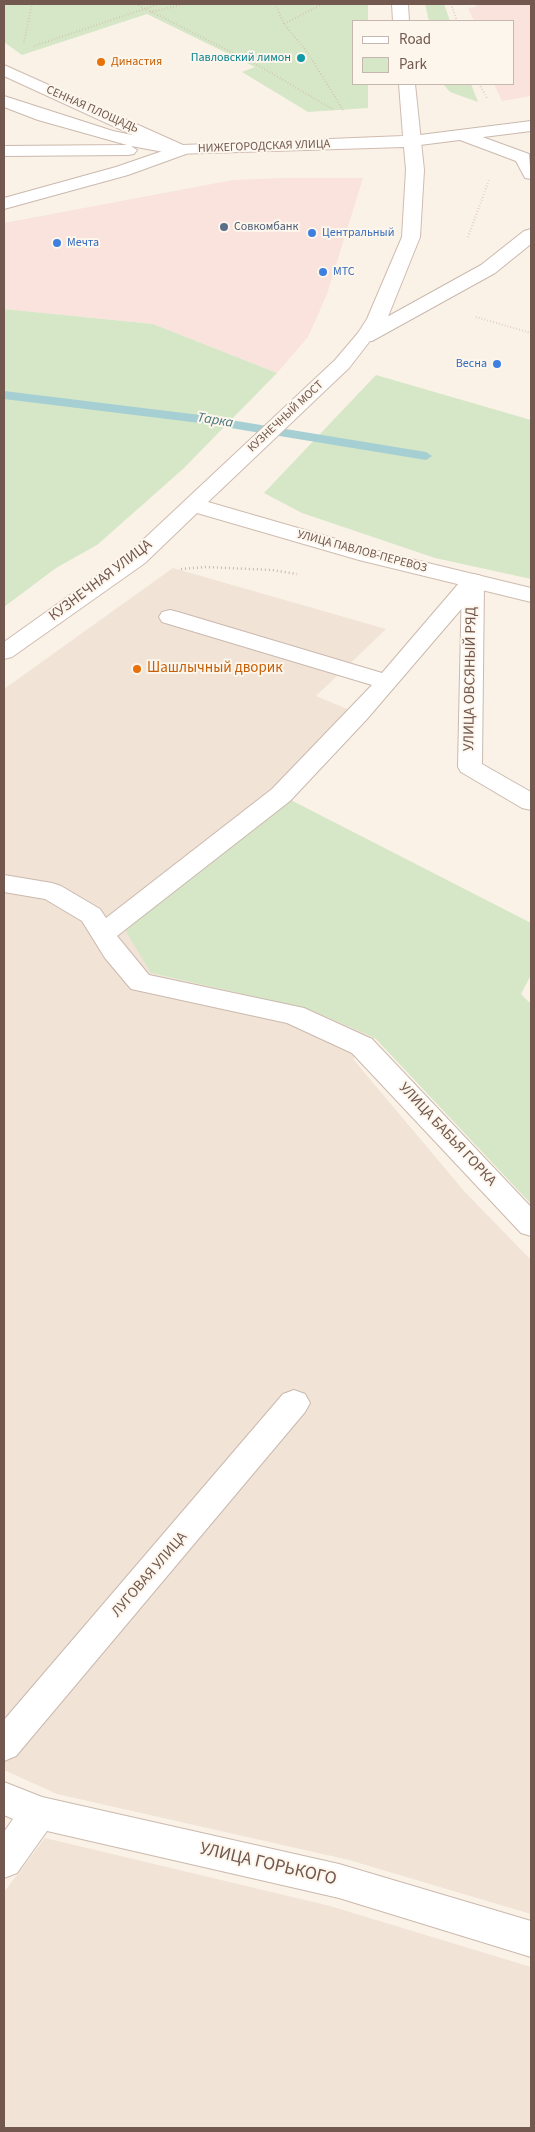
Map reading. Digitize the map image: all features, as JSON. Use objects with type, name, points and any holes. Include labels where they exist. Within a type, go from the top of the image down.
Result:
[{"type":"street","points":[[400,4],[401,20]]},
{"type":"street","name":"СЕННАЯ ПЛОЩАДЬ","points":[[4,70],[180,150]]},
{"type":"street","points":[[365,337],[376,319],[411,237],[415,170],[407,85]]},
{"type":"street","points":[[4,101],[44,116],[110,136],[180,150]]},
{"type":"street","points":[[531,126],[500,139],[523,158],[531,174]]},
{"type":"street","name":"НИЖЕГОРОДСКАЯ УЛИЦА","points":[[4,204],[122,171],[180,150],[412,141],[466,136],[500,139]]},
{"type":"street","points":[[4,151],[180,150]]},
{"type":"street","points":[[365,337],[488,269],[531,235]]},
{"type":"street","name":"КУЗНЕЧНЫЙ МОСТ","points":[[194,505],[342,364],[365,337]]},
{"type":"street","name":"УЛИЦА ПАВЛОВ-ПЕРЕВОЗ","points":[[194,505],[367,555],[531,595]]},
{"type":"street","name":"КУЗНЕЧНАЯ УЛИЦА","points":[[4,652],[137,558],[194,505]]},
{"type":"street","points":[[4,884],[52,892],[91,915],[103,934],[280,794],[359,714],[385,681],[473,581]]},
{"type":"street","name":"УЛИЦА ОВСЯНЫЙ РЯД","points":[[473,581],[470,767],[531,802]]},
{"type":"street","points":[[170,617],[385,681]]},
{"type":"street","name":"УЛИЦА БАБЬЯ ГОРКА","points":[[103,934],[114,952],[140,982],[294,1014],[362,1046],[531,1225]]},
{"type":"street","name":"ЛУГОВАЯ УЛИЦА","points":[[4,1745],[294,1404]]},
{"type":"street","name":"УЛИЦА ГОРЬКОГО","points":[[4,1798],[39,1813],[339,1881],[531,1939]]},
{"type":"street","points":[[4,1862],[39,1813]]},
{"type":"path","points":[[136,4],[261,67],[342,116],[342,144]]},
{"type":"path","points":[[145,4],[145,9]]},
{"type":"path","points":[[32,47],[159,4]]},
{"type":"path","points":[[150,12],[186,4]]},
{"type":"path","points":[[275,4],[284,24]]},
{"type":"path","points":[[451,4],[457,20]]},
{"type":"path","points":[[447,292],[500,139],[494,108],[480,85]]},
{"type":"path","points":[[427,304],[531,333]]},
{"type":"shaded area","points":[[475,4],[531,4],[531,96],[502,101],[494,85],[515,85],[515,20],[474,20],[468,8],[476,7]]},
{"type":"shaded area","points":[[363,178],[327,294],[308,337],[277,373],[153,324],[4,309],[4,223],[233,180]]},
{"type":"shaded area","points":[[173,568],[386,629],[316,696],[359,714],[151,973],[308,1009],[375,1038],[353,1059],[464,1191],[531,1260],[531,1914],[349,1860],[57,1794],[4,1770],[4,689]]},
{"type":"shaded area","points":[[45,1838],[330,1906],[531,1967],[531,2128],[4,2128],[4,1892]]},
{"type":"green space","points":[[4,4],[368,4],[368,20],[352,20],[352,85],[368,85],[368,108],[308,112],[242,72],[255,67],[147,14],[22,55],[4,42]]},
{"type":"green space","points":[[425,4],[444,4],[450,20],[429,20]]},
{"type":"green space","points":[[444,85],[471,85],[478,102],[450,92]]},
{"type":"green space","points":[[4,309],[153,324],[277,373],[183,469],[97,545],[56,568],[4,607]]},
{"type":"green space","points":[[376,375],[531,420],[531,579],[435,558],[302,513],[264,493]]},
{"type":"green space","points":[[281,795],[531,923],[531,975],[521,994],[531,1004],[531,1204],[375,1038],[308,1009],[151,973],[119,920]]},
{"type":"waterway","name":"Тарка","points":[[4,395],[200,419],[426,456]]},
{"type":"place","name":"Павловский лимон","points":[[301,58]]},
{"type":"place","name":"Династия","points":[[101,62]]},
{"type":"place","name":"Совкомбанк","points":[[224,227]]},
{"type":"place","name":"Центральный","points":[[312,233]]},
{"type":"place","name":"Мечта","points":[[57,243]]},
{"type":"place","name":"МТС","points":[[323,272]]},
{"type":"place","name":"Весна","points":[[497,364]]},
{"type":"place","name":"Шашлычный дворик","points":[[137,669]]}]
